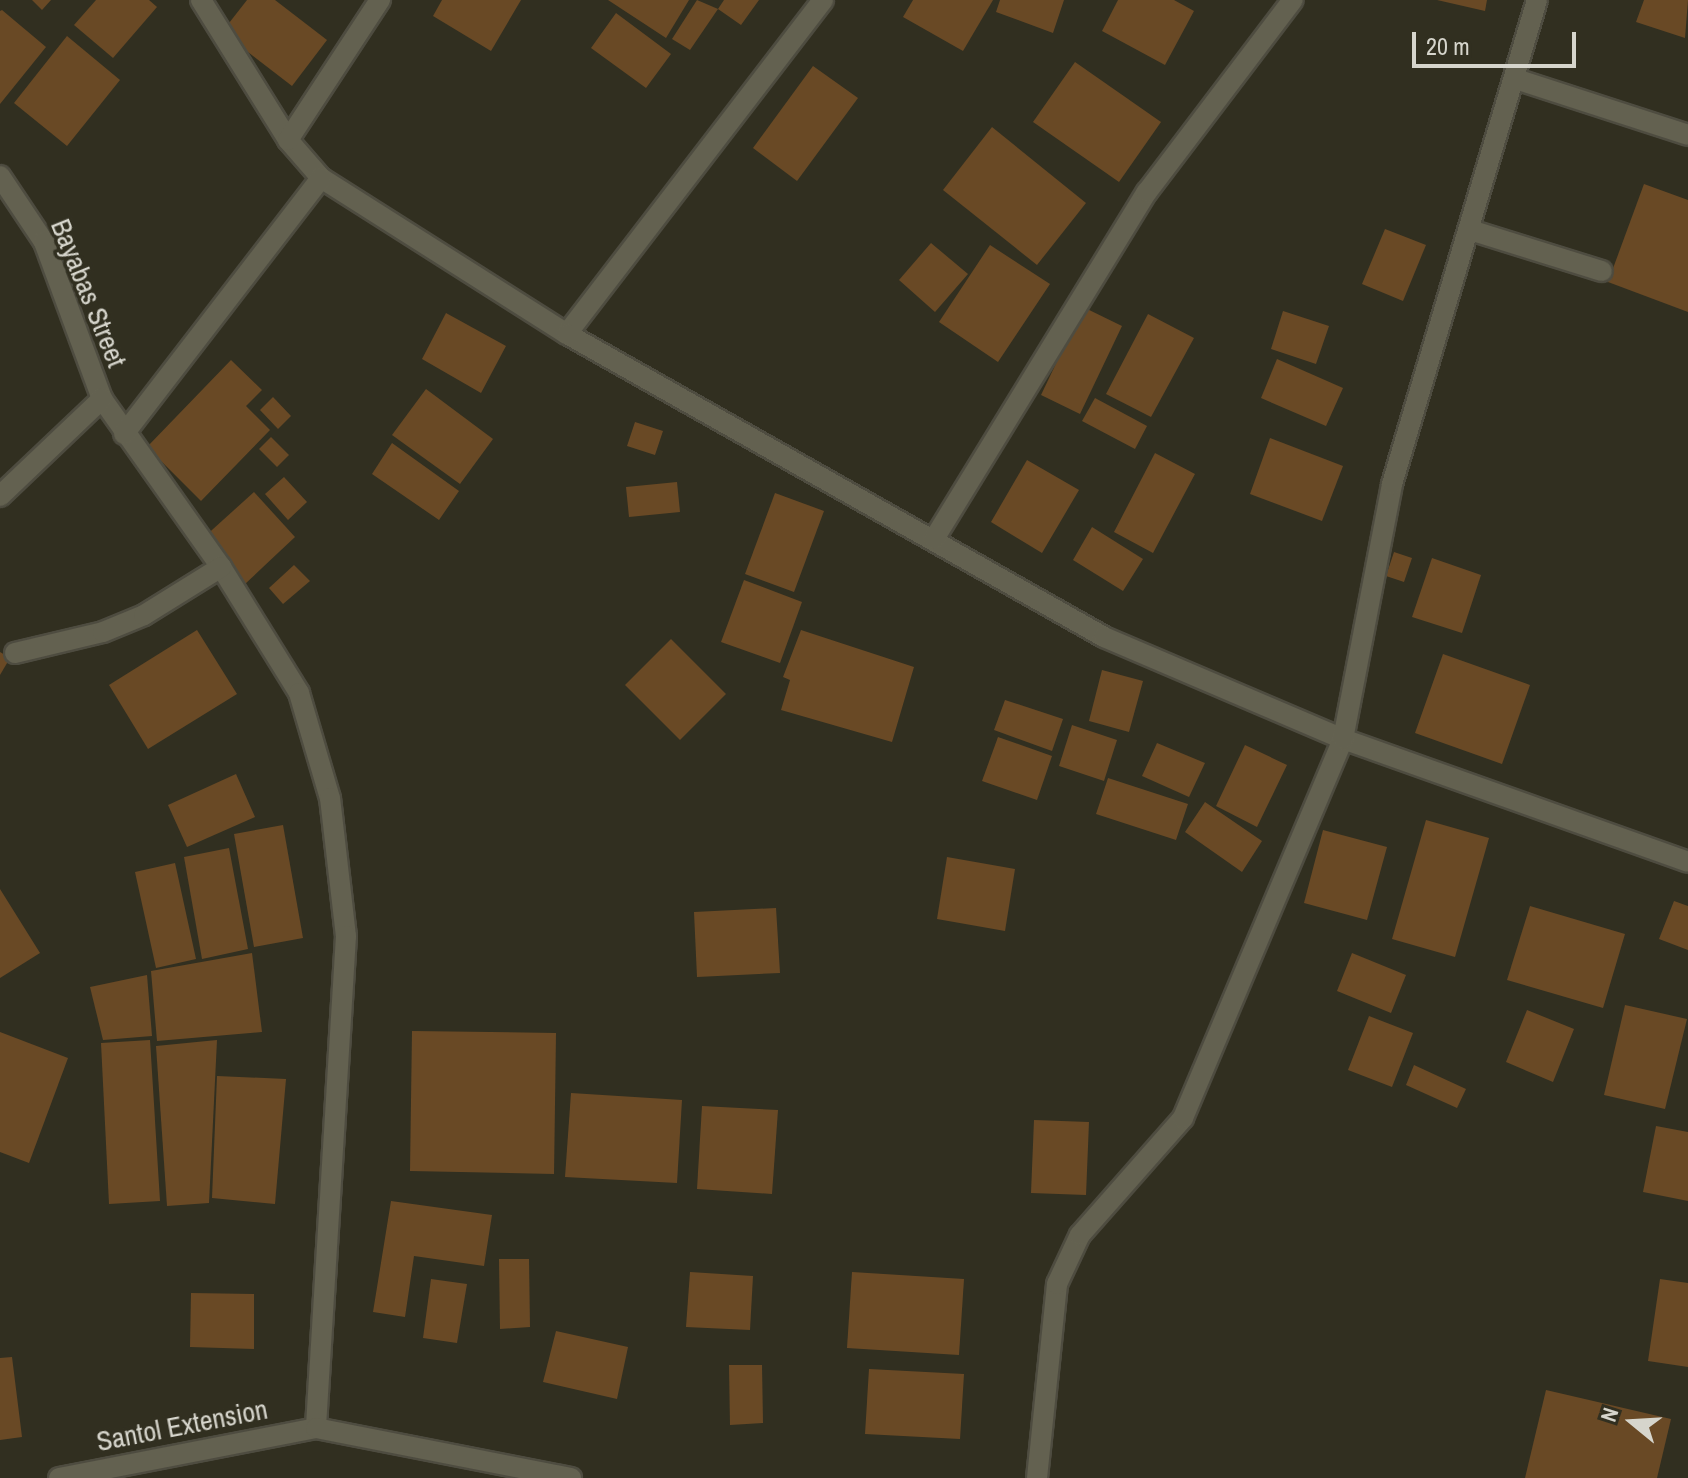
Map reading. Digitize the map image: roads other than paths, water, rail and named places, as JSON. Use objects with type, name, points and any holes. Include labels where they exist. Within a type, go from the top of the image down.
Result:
[{"type":"street","points":[[201,0],[288,140],[321,178],[567,334],[1104,637],[1343,739],[1688,862]]},
{"type":"street","points":[[288,140],[380,0]]},
{"type":"street","points":[[567,334],[823,0]]},
{"type":"street","points":[[934,539],[1147,192],[1293,0]]},
{"type":"street","points":[[1037,1478],[1057,1284],[1080,1235],[1183,1118],[1343,739],[1392,484],[1516,79],[1537,0]]},
{"type":"street","points":[[1516,79],[1688,135]]},
{"type":"street","name":"Bayabas Street","points":[[0,176],[44,242],[102,399],[221,567],[299,693],[330,798],[346,936],[316,1428]]},
{"type":"street","points":[[124,434],[321,178]]},
{"type":"street","points":[[1470,230],[1602,271]]},
{"type":"street","points":[[0,496],[102,399]]},
{"type":"street","points":[[15,653],[103,632],[144,615],[221,567]]},
{"type":"street","points":[[316,1428],[571,1478]]},
{"type":"street","name":"Santol Extension","points":[[59,1478],[316,1428]]}]
